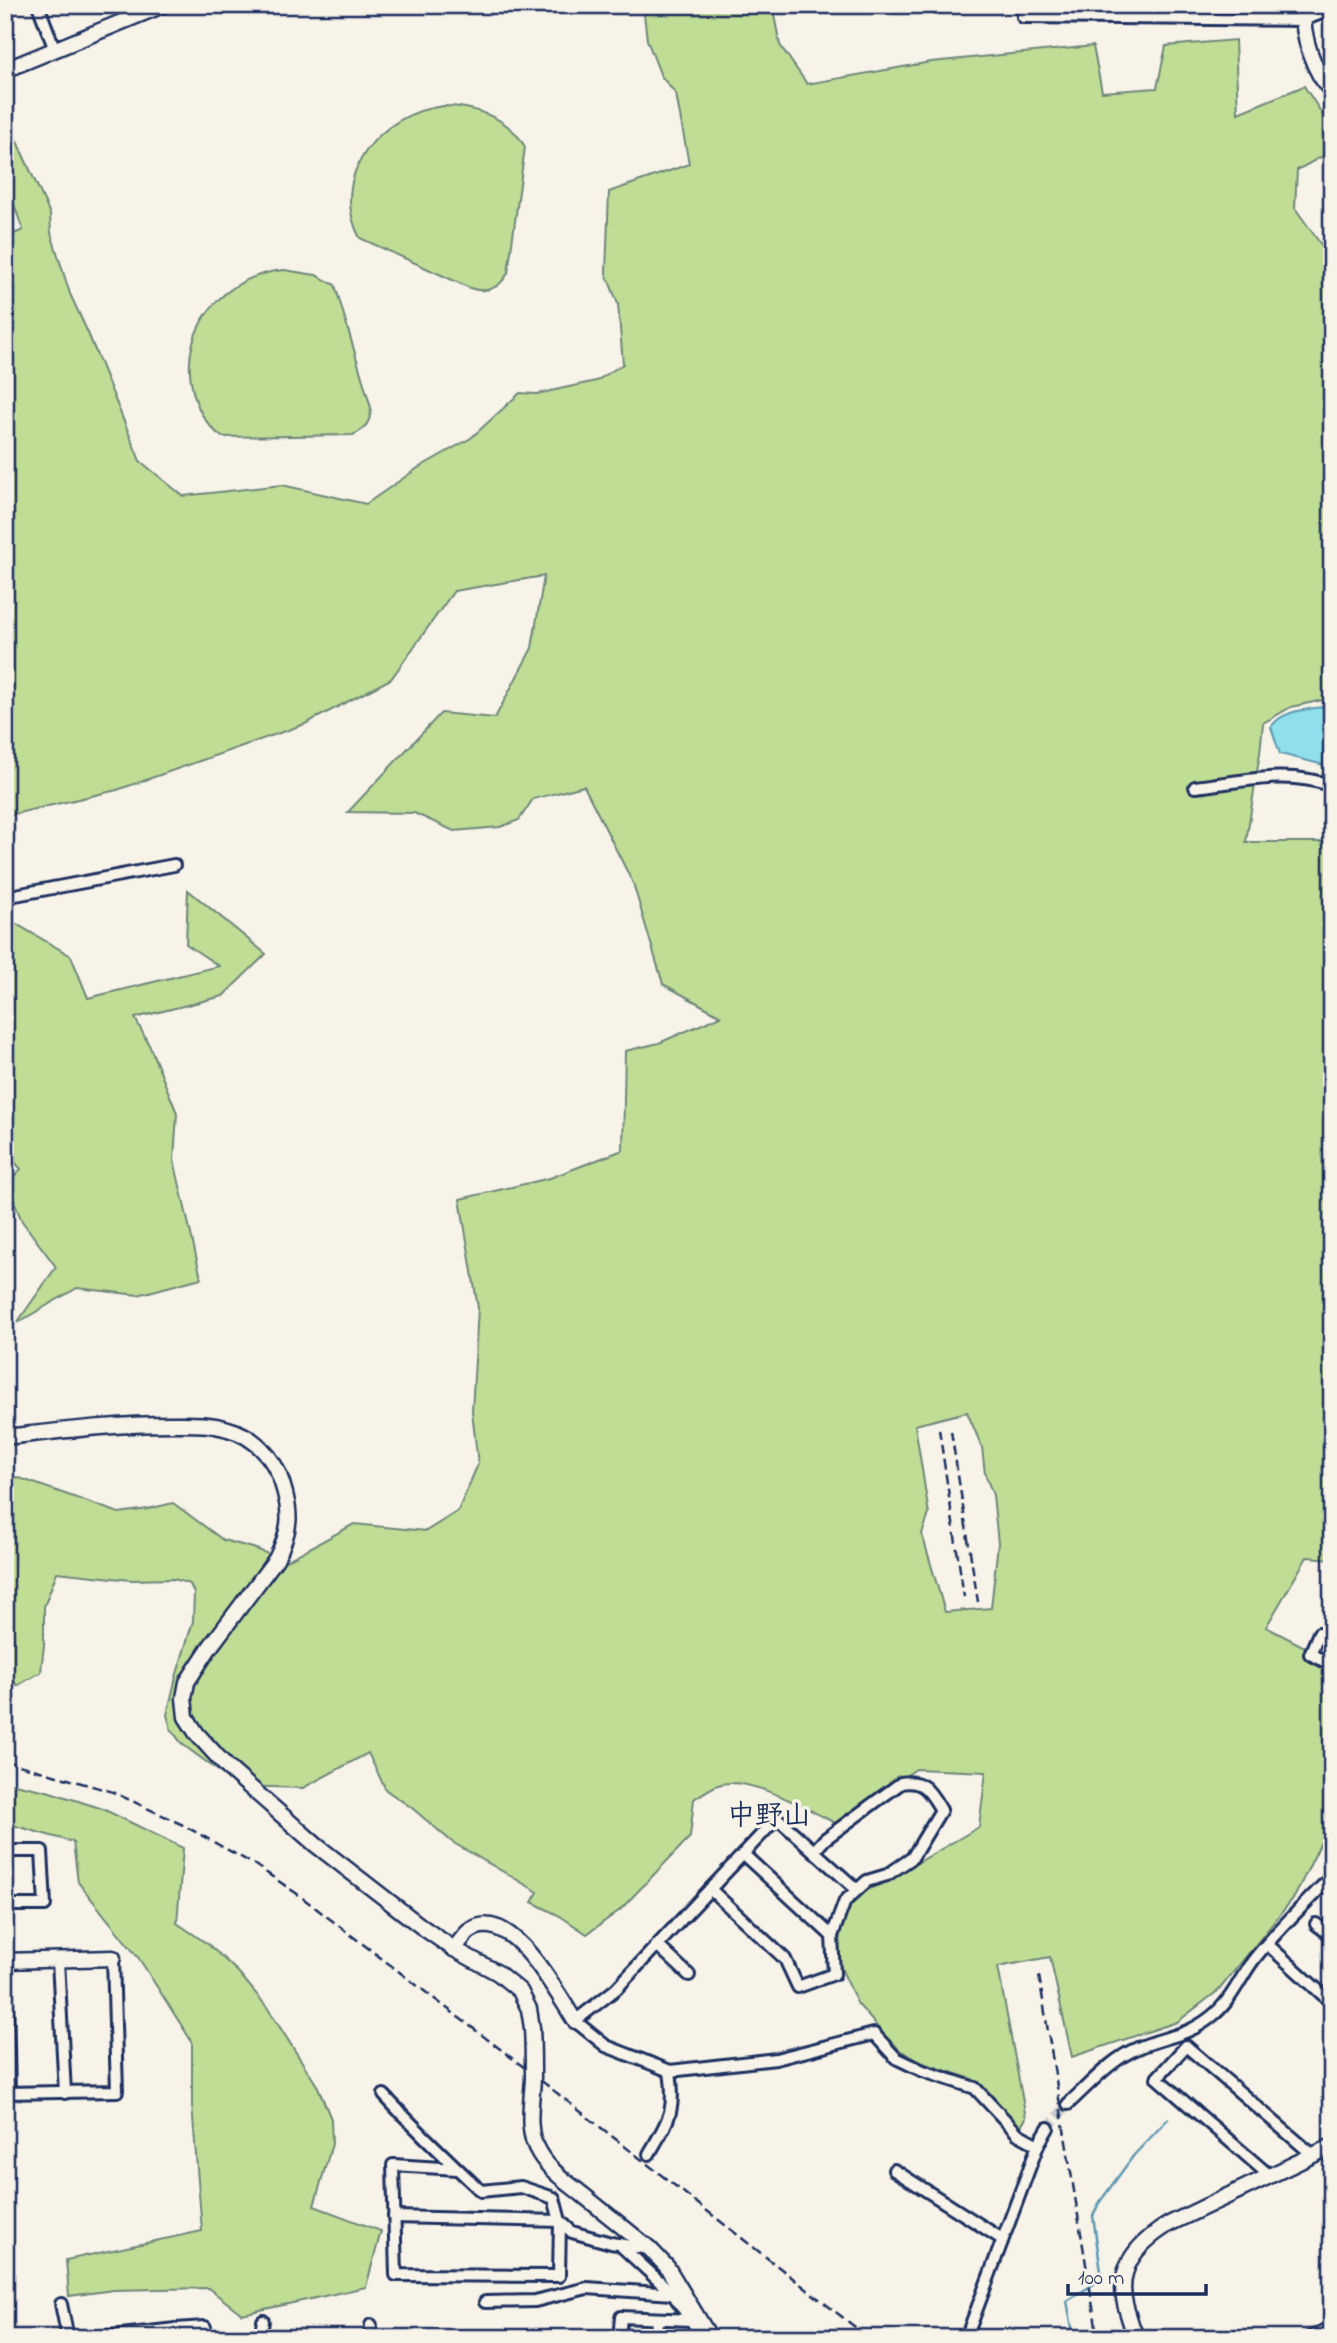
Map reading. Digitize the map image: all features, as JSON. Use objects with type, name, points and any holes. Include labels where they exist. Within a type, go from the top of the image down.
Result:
[{"type":"street","points":[[38,5],[55,50]]},
{"type":"street","points":[[5,70],[163,5]]},
{"type":"street","points":[[1023,5],[1023,17],[1098,19],[1302,13],[1332,9]]},
{"type":"street","points":[[1098,5],[1098,19]]},
{"type":"street","points":[[1302,13],[1312,62],[1319,78],[1332,92]]},
{"type":"street","points":[[1195,787],[1278,777],[1312,778],[1332,786]]},
{"type":"street","points":[[5,897],[174,865]]},
{"type":"street","points":[[5,1437],[148,1424],[206,1424],[230,1429],[253,1440],[272,1460],[281,1479],[290,1515],[284,1543],[276,1559],[187,1682],[184,1698],[186,1717],[197,1734],[227,1767],[352,1874],[454,1949],[498,1973],[520,1991],[529,2009],[532,2028],[530,2115],[532,2140],[539,2154],[583,2195],[650,2249],[674,2276],[710,2338]]},
{"type":"street","points":[[1319,1633],[1310,1654],[1332,1665]]},
{"type":"street","points":[[710,1889],[785,1959],[798,1987],[834,1974],[832,1936],[845,1901],[867,1881],[901,1867],[912,1858],[926,1839],[941,1810],[920,1783],[901,1783],[825,1839],[814,1851]]},
{"type":"street","points":[[575,2021],[616,1989],[777,1818],[856,1889]]},
{"type":"street","points":[[5,1851],[42,1851],[45,1905],[5,1905]]},
{"type":"street","points":[[743,1854],[832,1936]]},
{"type":"street","points":[[1068,2104],[1106,2069],[1135,2049],[1186,2034],[1213,2016],[1233,1995],[1253,1961],[1267,1944],[1332,1876]]},
{"type":"street","points":[[1316,1924],[1332,1937]]},
{"type":"street","points":[[454,1949],[469,1931],[485,1926],[506,1931],[536,1962],[575,2021],[606,2046],[670,2071],[776,2059],[874,2034],[896,2058],[923,2071],[975,2088],[1018,2134],[1038,2145]]},
{"type":"street","points":[[1267,1944],[1332,2003]]},
{"type":"street","points":[[657,1945],[688,1975]]},
{"type":"street","points":[[113,1958],[117,2091],[7,2093],[6,1961],[113,1958]]},
{"type":"street","points":[[58,1960],[65,2093]]},
{"type":"street","points":[[1269,2176],[1157,2078],[1185,2046],[1313,2155]]},
{"type":"street","points":[[649,2154],[672,2110],[674,2095],[670,2071]]},
{"type":"street","points":[[384,2095],[427,2142],[457,2169],[481,2191],[521,2187],[554,2198],[561,2221],[559,2276],[396,2275],[393,2165],[457,2169]]},
{"type":"street","points":[[965,2338],[1038,2145],[1048,2128]]},
{"type":"street","points":[[1137,2338],[1123,2298],[1126,2268],[1148,2237],[1169,2224],[1332,2146]]},
{"type":"street","points":[[894,2170],[1002,2239]]},
{"type":"street","points":[[394,2217],[561,2221],[572,2232],[650,2249]]},
{"type":"street","points":[[619,2244],[673,2294],[702,2338]]},
{"type":"street","points":[[485,2302],[535,2301],[587,2288],[673,2294]]},
{"type":"street","points":[[61,2304],[68,2338]]},
{"type":"street","points":[[619,2338],[621,2317],[691,2320]]},
{"type":"street","points":[[656,2338],[657,2319]]},
{"type":"street","points":[[260,2338],[262,2321]]},
{"type":"street","points":[[370,2338],[371,2325]]},
{"type":"street","points":[[93,2338],[177,2334],[205,2327]]},
{"type":"street","points":[[1309,2338],[1332,2327]]},
{"type":"green space","points":[[643,5],[772,5],[780,45],[807,84],[931,62],[1093,46],[1102,92],[1157,88],[1166,46],[1235,40],[1238,113],[1304,86],[1332,129],[1332,151],[1297,170],[1295,208],[1332,260],[1332,698],[1291,707],[1263,723],[1246,842],[1332,842],[1332,1559],[1307,1557],[1266,1627],[1332,1661],[1332,1812],[1322,1840],[1295,1896],[1219,1990],[1177,2022],[1072,2057],[1050,1957],[998,1967],[1026,2118],[1019,2130],[990,2093],[972,2079],[923,2063],[901,2051],[886,2037],[857,2003],[836,1957],[852,1896],[881,1884],[979,1827],[986,1772],[916,1769],[835,1823],[761,1789],[745,1784],[718,1785],[694,1799],[690,1837],[620,1910],[587,1934],[532,1902],[538,1892],[452,1842],[386,1790],[368,1753],[303,1788],[239,1786],[182,1744],[171,1729],[167,1715],[193,1621],[194,1593],[190,1584],[174,1579],[131,1580],[57,1572],[44,1607],[41,1672],[17,1686],[5,1666],[5,1482],[17,1477],[119,1513],[173,1503],[223,1540],[286,1561],[354,1524],[426,1531],[458,1511],[478,1464],[472,1411],[478,1308],[460,1199],[550,1178],[623,1150],[625,1051],[659,1043],[721,1016],[663,984],[633,883],[584,786],[533,799],[519,820],[500,827],[454,831],[414,813],[348,812],[441,713],[495,718],[532,648],[544,576],[454,591],[391,679],[305,724],[117,790],[5,816],[5,238],[23,230],[5,179],[5,115],[50,214],[51,233],[70,294],[140,461],[183,496],[282,485],[366,504],[418,468],[471,438],[520,393],[537,394],[596,381],[623,364],[618,304],[606,273],[609,192],[689,164],[676,94],[661,76],[647,40]],"holes":[[[967,1412],[982,1447],[985,1474],[993,1495],[998,1543],[991,1608],[945,1612],[922,1534],[929,1514],[915,1425]]]},
{"type":"green space","points":[[444,106],[479,111],[501,121],[525,147],[508,273],[501,283],[487,290],[470,288],[360,238],[352,215],[350,192],[355,171],[366,151],[381,134],[400,120],[421,111]]},
{"type":"green space","points":[[284,270],[316,275],[335,285],[371,408],[366,424],[353,435],[222,437],[202,415],[196,402],[190,365],[193,344],[200,325],[211,308],[226,293],[243,282]]},
{"type":"green space","points":[[188,890],[266,954],[223,996],[135,1018],[177,1113],[174,1160],[201,1278],[138,1295],[77,1288],[17,1323],[56,1267],[22,1221],[7,1185],[21,1169],[5,1151],[5,924],[11,921],[71,956],[88,998],[219,966],[186,944]]},
{"type":"green space","points":[[5,1782],[47,1791],[103,1809],[183,1848],[177,1923],[209,1945],[239,1973],[267,2007],[318,2087],[331,2119],[332,2144],[314,2206],[381,2231],[366,2287],[242,2314],[208,2288],[113,2290],[69,2296],[66,2260],[202,2231],[192,2105],[192,2042],[140,1960],[78,1882],[73,1842],[5,1823]]},
{"type":"water","points":[[1332,705],[1332,767],[1280,754],[1271,727],[1276,721],[1291,713]]},
{"type":"waterway","points":[[1074,2338],[1067,2301],[1102,2279],[1093,2216],[1099,2203],[1134,2155],[1168,2119]]},
{"type":"tunnel","points":[[1048,2128],[1068,2104]]},
{"type":"railway","points":[[939,1429],[964,1597]]},
{"type":"railway","points":[[951,1431],[978,1602]]},
{"type":"railway","points":[[5,1761],[113,1792],[183,1825],[255,1865],[296,1893],[525,2068],[869,2338]]},
{"type":"railway","points":[[1039,1976],[1098,2338]]},
{"type":"district","name":"中野山","points":[[769,1817]]}]
